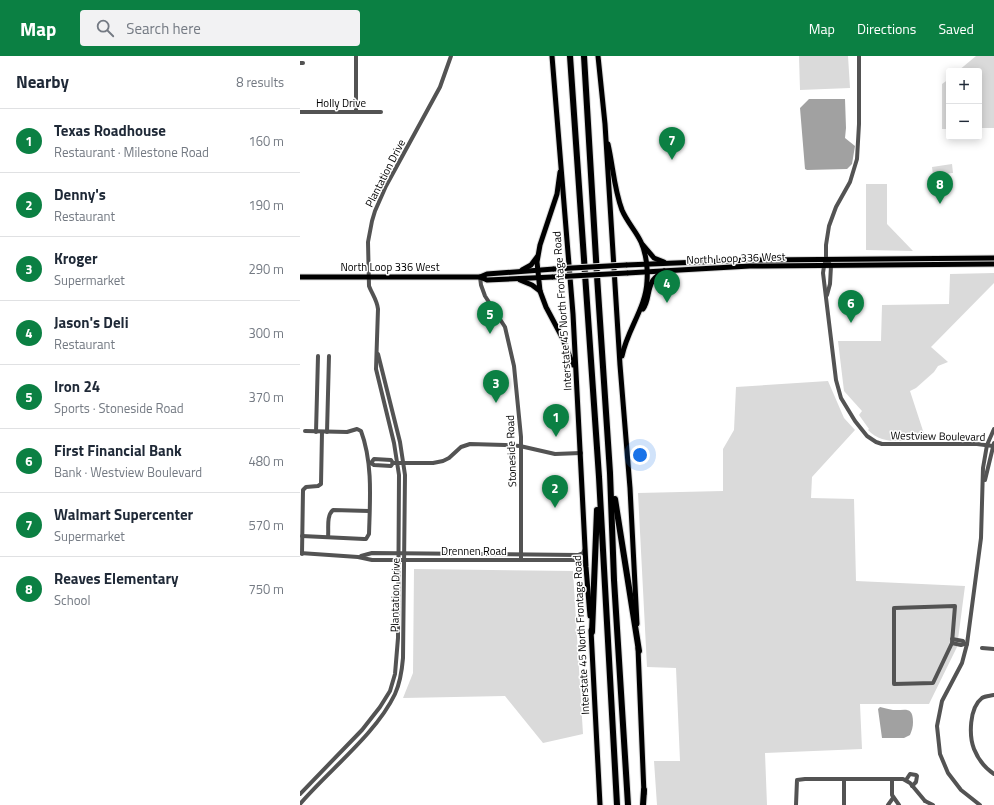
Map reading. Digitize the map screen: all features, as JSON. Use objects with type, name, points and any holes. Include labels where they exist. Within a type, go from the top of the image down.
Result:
[{"type":"highway","points":[[570,56],[599,477],[617,805]]},
{"type":"highway","points":[[584,56],[610,473],[614,580],[628,805]]},
{"type":"highway","points":[[610,473],[638,651]]},
{"type":"highway","points":[[592,632],[599,477]]},
{"type":"highway","points":[[644,790],[644,805]]},
{"type":"main road","name":"Interstate 45 North Frontage Road","points":[[552,56],[573,314],[586,567],[592,632],[600,805]]},
{"type":"main road","points":[[598,56],[605,124],[620,365],[630,488],[644,790]]},
{"type":"main road","points":[[605,124],[618,197],[623,212],[641,241],[654,258],[666,263]]},
{"type":"main road","points":[[562,167],[552,210],[538,254],[538,270],[540,291],[546,307],[572,358],[576,376]]},
{"type":"main road","points":[[620,365],[628,335],[638,315],[646,290],[647,272],[641,241]]},
{"type":"main road","points":[[518,271],[531,265],[538,254]]},
{"type":"main road","name":"North Loop 336 West","points":[[300,277],[480,277],[487,274],[518,271],[666,263],[750,260],[994,258]]},
{"type":"main road","points":[[924,265],[925,259]]},
{"type":"main road","name":"North Loop 336 West","points":[[480,277],[487,280],[517,279],[750,266],[994,264]]},
{"type":"main road","points":[[638,315],[646,305],[654,278],[666,270]]},
{"type":"main road","points":[[517,279],[532,285],[540,291]]},
{"type":"street","points":[[356,56],[356,112]]},
{"type":"street","name":"Plantation Drive","points":[[300,794],[362,730],[380,707],[387,695],[395,674],[397,657],[399,505],[395,464],[376,369],[378,307],[369,286],[368,242],[375,211],[386,186],[440,87],[451,56]]},
{"type":"street","name":"Westview Boulevard","points":[[859,56],[859,124],[857,159],[850,182],[836,208],[829,226],[824,266],[824,284],[836,380],[841,398],[855,421],[867,436],[876,442],[888,445],[993,444]]},
{"type":"street","name":"Holly Drive","points":[[300,112],[381,112]]},
{"type":"street","points":[[826,259],[831,266]]},
{"type":"street","name":"Westview Boulevard","points":[[826,296],[830,284],[831,266]]},
{"type":"street","name":"Stoneside Road","points":[[480,277],[485,296],[494,308],[507,331],[515,375],[520,426],[521,560]]},
{"type":"street","name":"Plantation Drive","points":[[300,804],[366,734],[385,710],[393,697],[401,675],[403,658],[406,505],[404,463],[377,352]]},
{"type":"street","points":[[316,432],[318,356]]},
{"type":"street","points":[[301,554],[303,490],[306,487],[318,486],[321,482],[329,356]]},
{"type":"street","points":[[302,536],[366,539],[369,534],[370,463],[361,431],[357,429],[347,432],[305,431]]},
{"type":"street","points":[[978,805],[961,790],[948,773],[940,754],[937,735],[938,718],[942,701],[962,663],[981,538],[983,468],[988,445],[994,429]]},
{"type":"street","points":[[370,463],[374,465],[391,466],[404,463],[433,463],[449,458],[461,446],[470,444],[520,446],[555,454],[580,453]]},
{"type":"street","points":[[983,486],[993,444]]},
{"type":"street","points":[[370,463],[374,460],[391,460],[395,464]]},
{"type":"street","points":[[382,460],[382,465]]},
{"type":"street","points":[[328,538],[329,517],[333,510],[369,511]]},
{"type":"street","name":"Drennen Road","points":[[358,557],[372,553],[578,555],[582,553],[586,547]]},
{"type":"street","name":"Drennen Road","points":[[301,554],[358,557],[372,560],[578,560],[583,562],[586,567]]},
{"type":"street","points":[[955,606],[952,641],[933,683],[894,684],[894,608],[955,606]]},
{"type":"street","points":[[952,641],[963,641],[965,644]]},
{"type":"street","points":[[982,648],[994,649]]},
{"type":"street","points":[[387,695],[393,697]]},
{"type":"street","points":[[994,696],[985,696],[979,701],[974,712],[971,725],[974,750],[983,764],[994,774]]},
{"type":"street","points":[[906,780],[910,774],[916,775],[916,782],[912,786]]},
{"type":"street","points":[[844,779],[844,805]]},
{"type":"street","points":[[796,805],[797,780],[844,779],[906,780],[925,803],[934,805]]},
{"type":"street","points":[[892,779],[893,798],[898,805]]},
{"type":"street","points":[[888,805],[893,798]]},
{"type":"shaded area","points":[[799,56],[848,56],[850,88],[800,90]]},
{"type":"shaded area","points":[[976,56],[994,56],[994,128],[982,128],[982,68],[962,68]]},
{"type":"shaded area","points":[[946,81],[946,129],[942,129],[942,84]]},
{"type":"shaded area","points":[[809,99],[845,99],[845,138],[855,146],[852,164],[847,169],[805,169],[800,108]]},
{"type":"shaded area","points":[[952,164],[953,173],[933,175],[932,167]]},
{"type":"shaded area","points":[[866,184],[887,184],[887,224],[913,251],[866,250]]},
{"type":"shaded area","points":[[994,273],[994,283],[931,347],[948,362],[938,366],[934,372],[916,388],[910,391],[926,440],[895,441],[880,438],[874,435],[868,430],[869,429],[859,415],[862,411],[844,391],[838,341],[881,341],[882,305],[949,304],[950,274]]},
{"type":"shaded area","points":[[828,381],[844,418],[855,430],[812,477],[811,498],[854,499],[856,581],[965,586],[957,647],[929,704],[860,704],[862,749],[765,753],[767,805],[657,805],[654,761],[680,761],[676,668],[647,667],[638,493],[723,491],[723,449],[734,430],[736,387]]},
{"type":"shaded area","points":[[414,569],[573,571],[583,734],[543,743],[505,696],[403,698],[413,673]]},
{"type":"shaded area","points":[[880,707],[893,710],[910,711],[913,717],[913,722],[910,735],[904,738],[882,738],[878,709]]},
{"type":"place","name":"Walmart Supercenter","points":[[672,160]]},
{"type":"place","name":"Reaves Elementary","points":[[940,204]]},
{"type":"place","name":"Jason's Deli","points":[[667,303]]},
{"type":"place","name":"First Financial Bank","points":[[851,323]]},
{"type":"place","name":"Iron 24","points":[[490,334]]},
{"type":"place","name":"Kroger","points":[[496,403]]},
{"type":"place","name":"Texas Roadhouse","points":[[556,437]]},
{"type":"place","name":"Denny's","points":[[555,508]]}]
